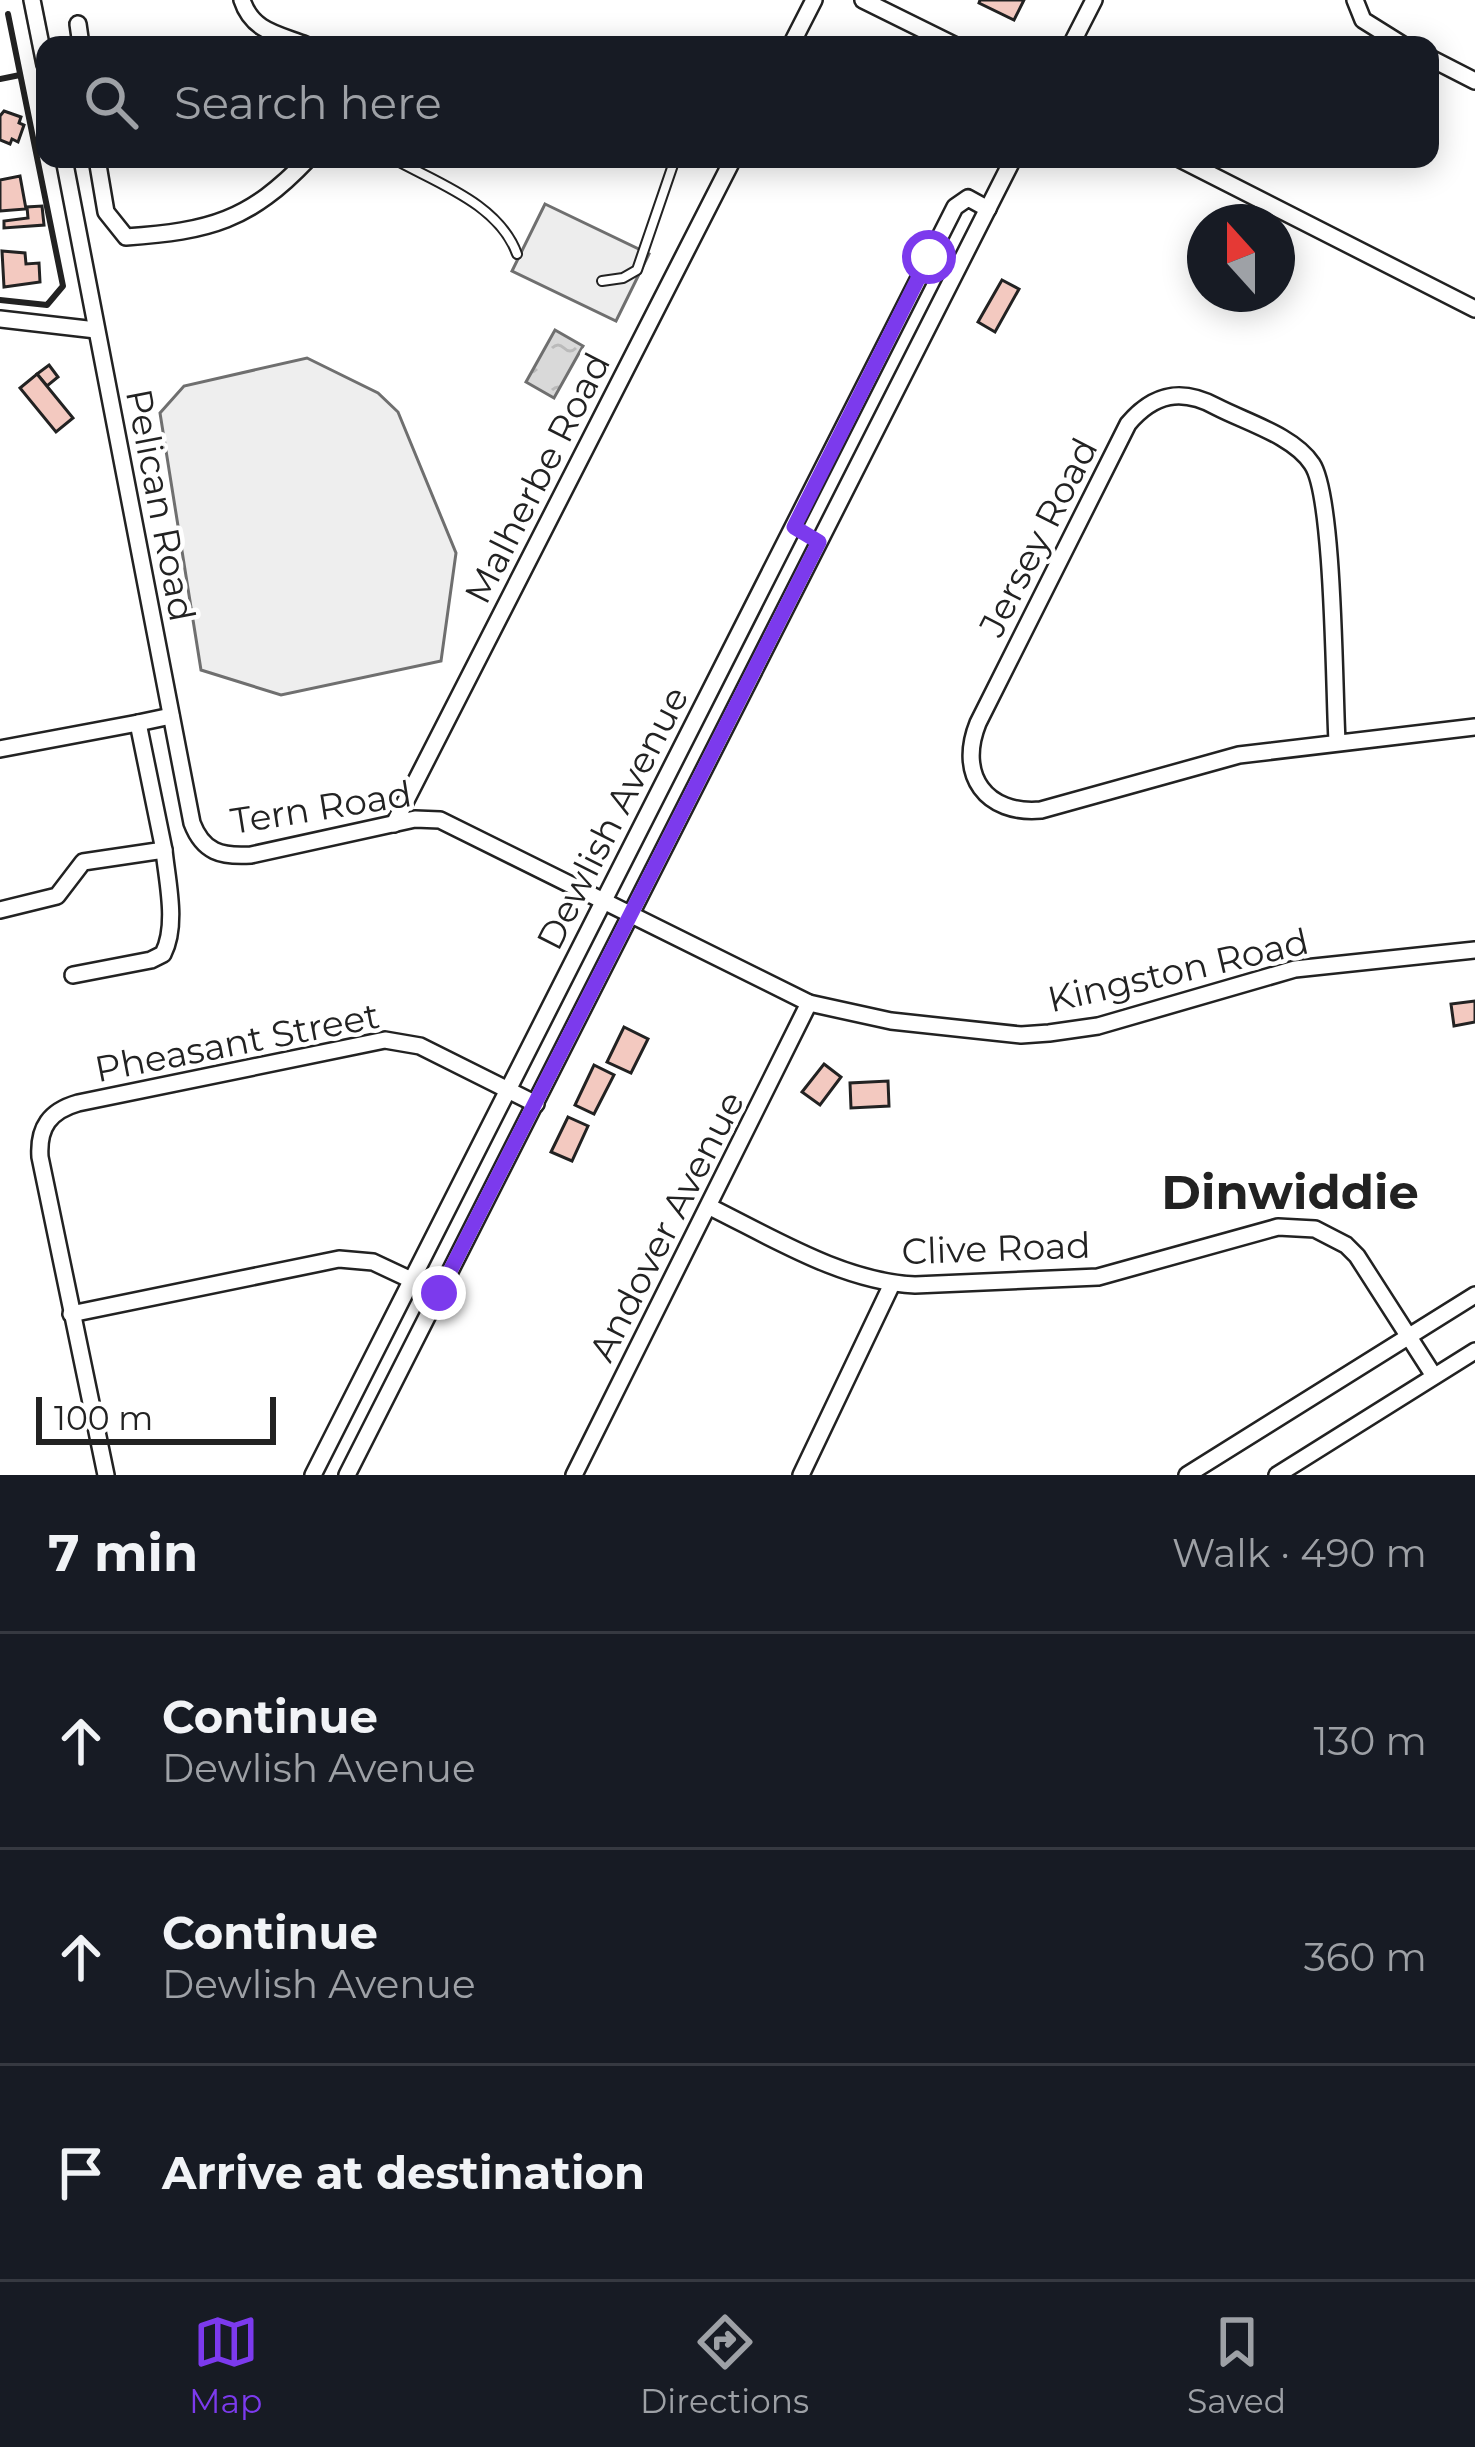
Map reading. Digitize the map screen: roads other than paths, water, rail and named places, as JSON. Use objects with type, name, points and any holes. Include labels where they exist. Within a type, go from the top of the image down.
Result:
[{"type":"street","points":[[32,0],[39,36]]},
{"type":"street","points":[[242,0],[257,27],[282,36]]},
{"type":"street","points":[[796,36],[814,0]]},
{"type":"street","points":[[863,0],[936,36]]},
{"type":"street","points":[[1076,36],[1094,0]]},
{"type":"street","points":[[1355,0],[1363,20],[1389,36]]},
{"type":"street","points":[[78,24],[80,36]]},
{"type":"street","points":[[1439,63],[1475,81]]},
{"type":"street","name":"Pelican Road","points":[[66,168],[192,823],[200,842],[216,853]]},
{"type":"street","points":[[99,168],[106,212],[126,237],[174,233],[237,217],[275,193],[299,168]]},
{"type":"street","name":"Malherbe Road","points":[[394,824],[728,168]]},
{"type":"street","name":"Dewlish Avenue","points":[[347,1475],[1008,168]]},
{"type":"street","points":[[1198,168],[1475,309]]},
{"type":"street","name":"Dewlish Avenue","points":[[313,1475],[955,207],[964,199],[988,209]]},
{"type":"street","points":[[0,319],[96,330]]},
{"type":"street","name":"Jersey Road","points":[[1337,741],[1324,505],[1313,464],[1290,444],[1200,398],[1178,394],[1149,403],[1128,424],[978,724],[970,749],[981,789],[989,798],[1011,810],[1041,810],[1238,755],[1475,727]]},
{"type":"street","points":[[794,527],[819,542]]},
{"type":"street","points":[[0,749],[171,716]]},
{"type":"street","points":[[74,975],[152,960],[164,954],[169,940],[164,850],[138,723]]},
{"type":"street","points":[[662,785],[689,800]]},
{"type":"street","name":"Tern Road","points":[[216,853],[250,855],[428,818],[629,917]]},
{"type":"street","points":[[0,910],[58,896],[83,862],[164,850]]},
{"type":"street","name":"Kingston Road","points":[[629,917],[809,1003],[891,1021],[1021,1034],[1098,1026],[1295,968],[1475,950]]},
{"type":"street","name":"Andover Avenue","points":[[574,1475],[809,1003]]},
{"type":"street","name":"Pheasant Street","points":[[71,1314],[39,1144],[47,1120],[56,1111],[78,1102],[385,1040],[420,1046],[536,1104]]},
{"type":"street","name":"Clive Road","points":[[710,1207],[853,1273],[892,1284],[1078,1280],[1259,1232],[1296,1226],[1316,1229],[1346,1245],[1434,1376]]},
{"type":"street","points":[[106,1475],[71,1314],[339,1259],[373,1262],[439,1293]]},
{"type":"street","points":[[801,1475],[892,1284]]},
{"type":"street","points":[[1187,1475],[1475,1295]]},
{"type":"street","points":[[1277,1475],[1475,1351]]},
{"type":"lane","points":[[410,168],[503,225],[517,254]]},
{"type":"lane","points":[[602,281],[637,270],[672,168]]},
{"type":"water","points":[[555,330],[583,346],[554,398],[526,382]]},
{"type":"district","name":"Dinwiddie","points":[[1290,1192]]}]
